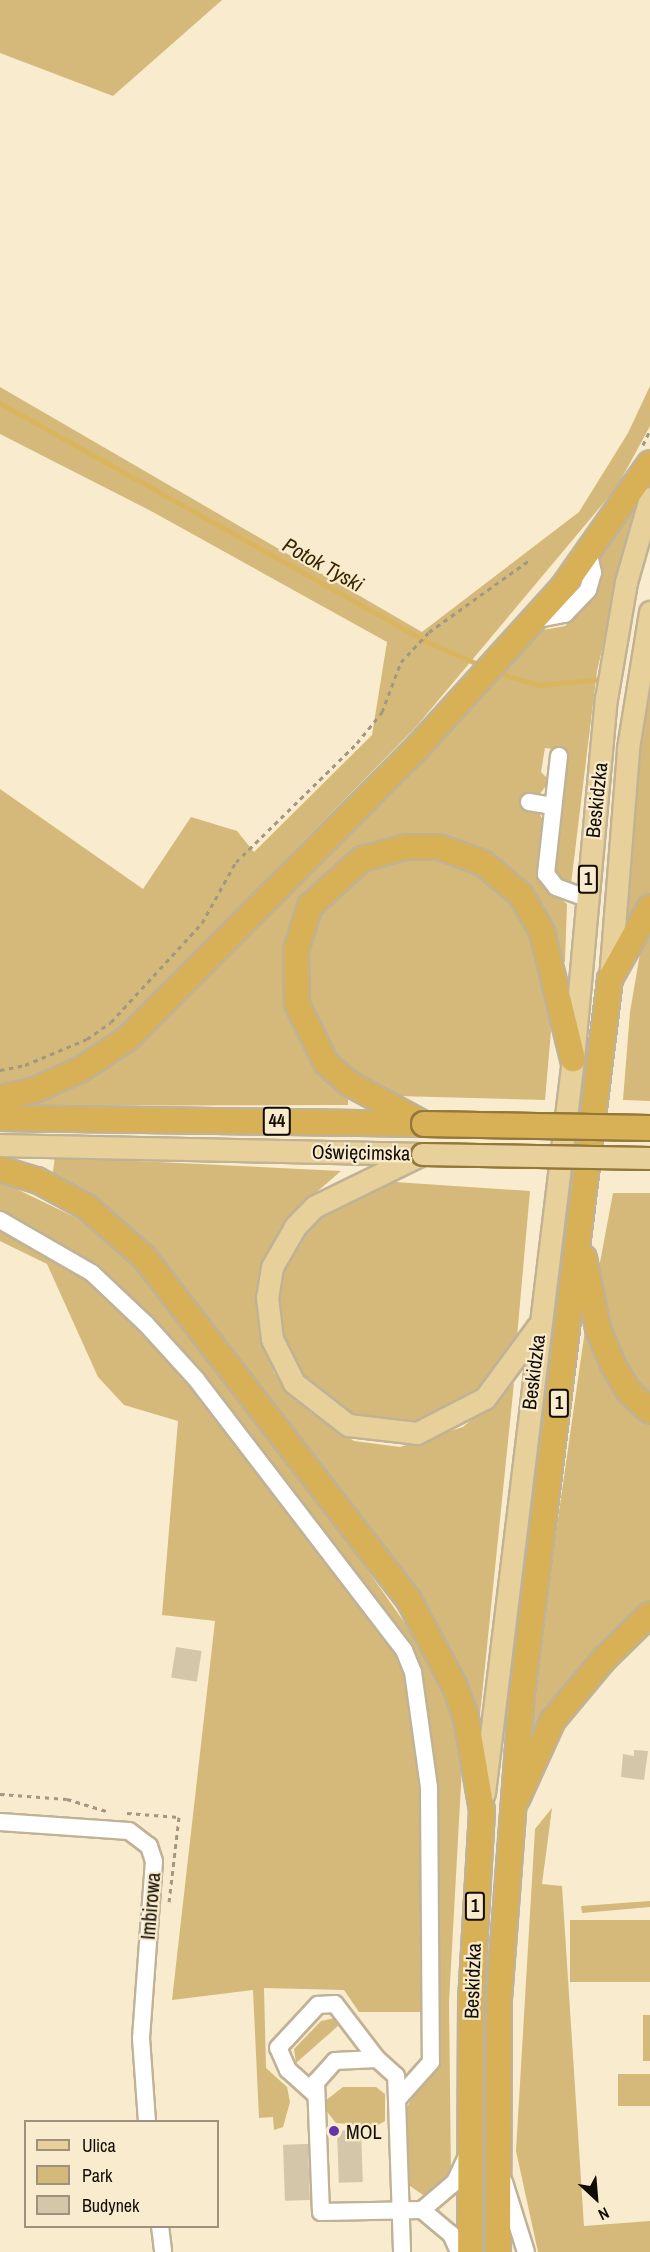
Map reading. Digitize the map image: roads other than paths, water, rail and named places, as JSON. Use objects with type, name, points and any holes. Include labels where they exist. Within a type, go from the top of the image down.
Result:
[{"type":"highway","points":[[0,1098],[34,1090],[80,1070],[127,1039],[472,688],[590,554],[650,463]]},
{"type":"highway","points":[[424,1124],[350,1084],[326,1063],[297,1004],[296,950],[310,906],[362,859],[406,846],[439,847],[483,863],[522,895],[542,932],[573,1059]]},
{"type":"highway","points":[[610,979],[650,907]]},
{"type":"highway","name":"Beskidzka","points":[[498,2252],[499,1999],[510,1814],[610,979]]},
{"type":"highway","name":"Oświęcimska","points":[[0,1118],[650,1128]]},
{"type":"highway","points":[[0,1169],[37,1180],[87,1206],[144,1257],[408,1600],[441,1656],[466,1717],[482,1811]]},
{"type":"highway","points":[[579,1236],[598,1329],[629,1392],[650,1411]]},
{"type":"highway","points":[[510,1814],[553,1720],[604,1659],[650,1614]]},
{"type":"highway","name":"Beskidzka","points":[[470,2252],[471,2000],[482,1811]]},
{"type":"main road","name":"Beskidzka","points":[[482,1811],[573,1059],[611,658],[650,498]]},
{"type":"main road","name":"Beskidzka","points":[[610,979],[633,701],[650,612]]},
{"type":"main road","name":"Oświęcimska","points":[[0,1145],[650,1158]]},
{"type":"main road","points":[[422,1154],[314,1207],[295,1227],[272,1267],[267,1297],[272,1339],[294,1383],[348,1425],[417,1433],[485,1398],[540,1323]]},
{"type":"street","points":[[559,756],[546,874],[556,888],[587,898]]},
{"type":"street","points":[[528,802],[552,806]]},
{"type":"street","points":[[0,1220],[92,1273],[146,1324],[196,1379],[404,1650],[413,1672],[429,1788],[431,2062],[397,2100]]},
{"type":"street","name":"Imbirowa","points":[[0,1822],[129,1831],[149,1846],[154,1861],[141,2038],[147,2120]]},
{"type":"street","points":[[316,2095],[288,2070],[278,2048],[318,2005],[335,2004],[377,2059],[396,2076],[402,2252]]},
{"type":"street","points":[[377,2059],[335,2061],[316,2082],[321,2212],[422,2210],[451,2234],[459,2252]]},
{"type":"street","points":[[422,2210],[455,2182],[469,2152]]},
{"type":"street","points":[[497,2161],[526,2252]]},
{"type":"street","points":[[160,2228],[164,2252]]},
{"type":"waterway","name":"Potok Tyski","points":[[0,403],[430,643],[480,665]]},
{"type":"waterway","name":"Potok Tyski","points":[[496,672],[539,685],[602,679]]},
{"type":"place","name":"MOL","points":[[334,2131]]}]
